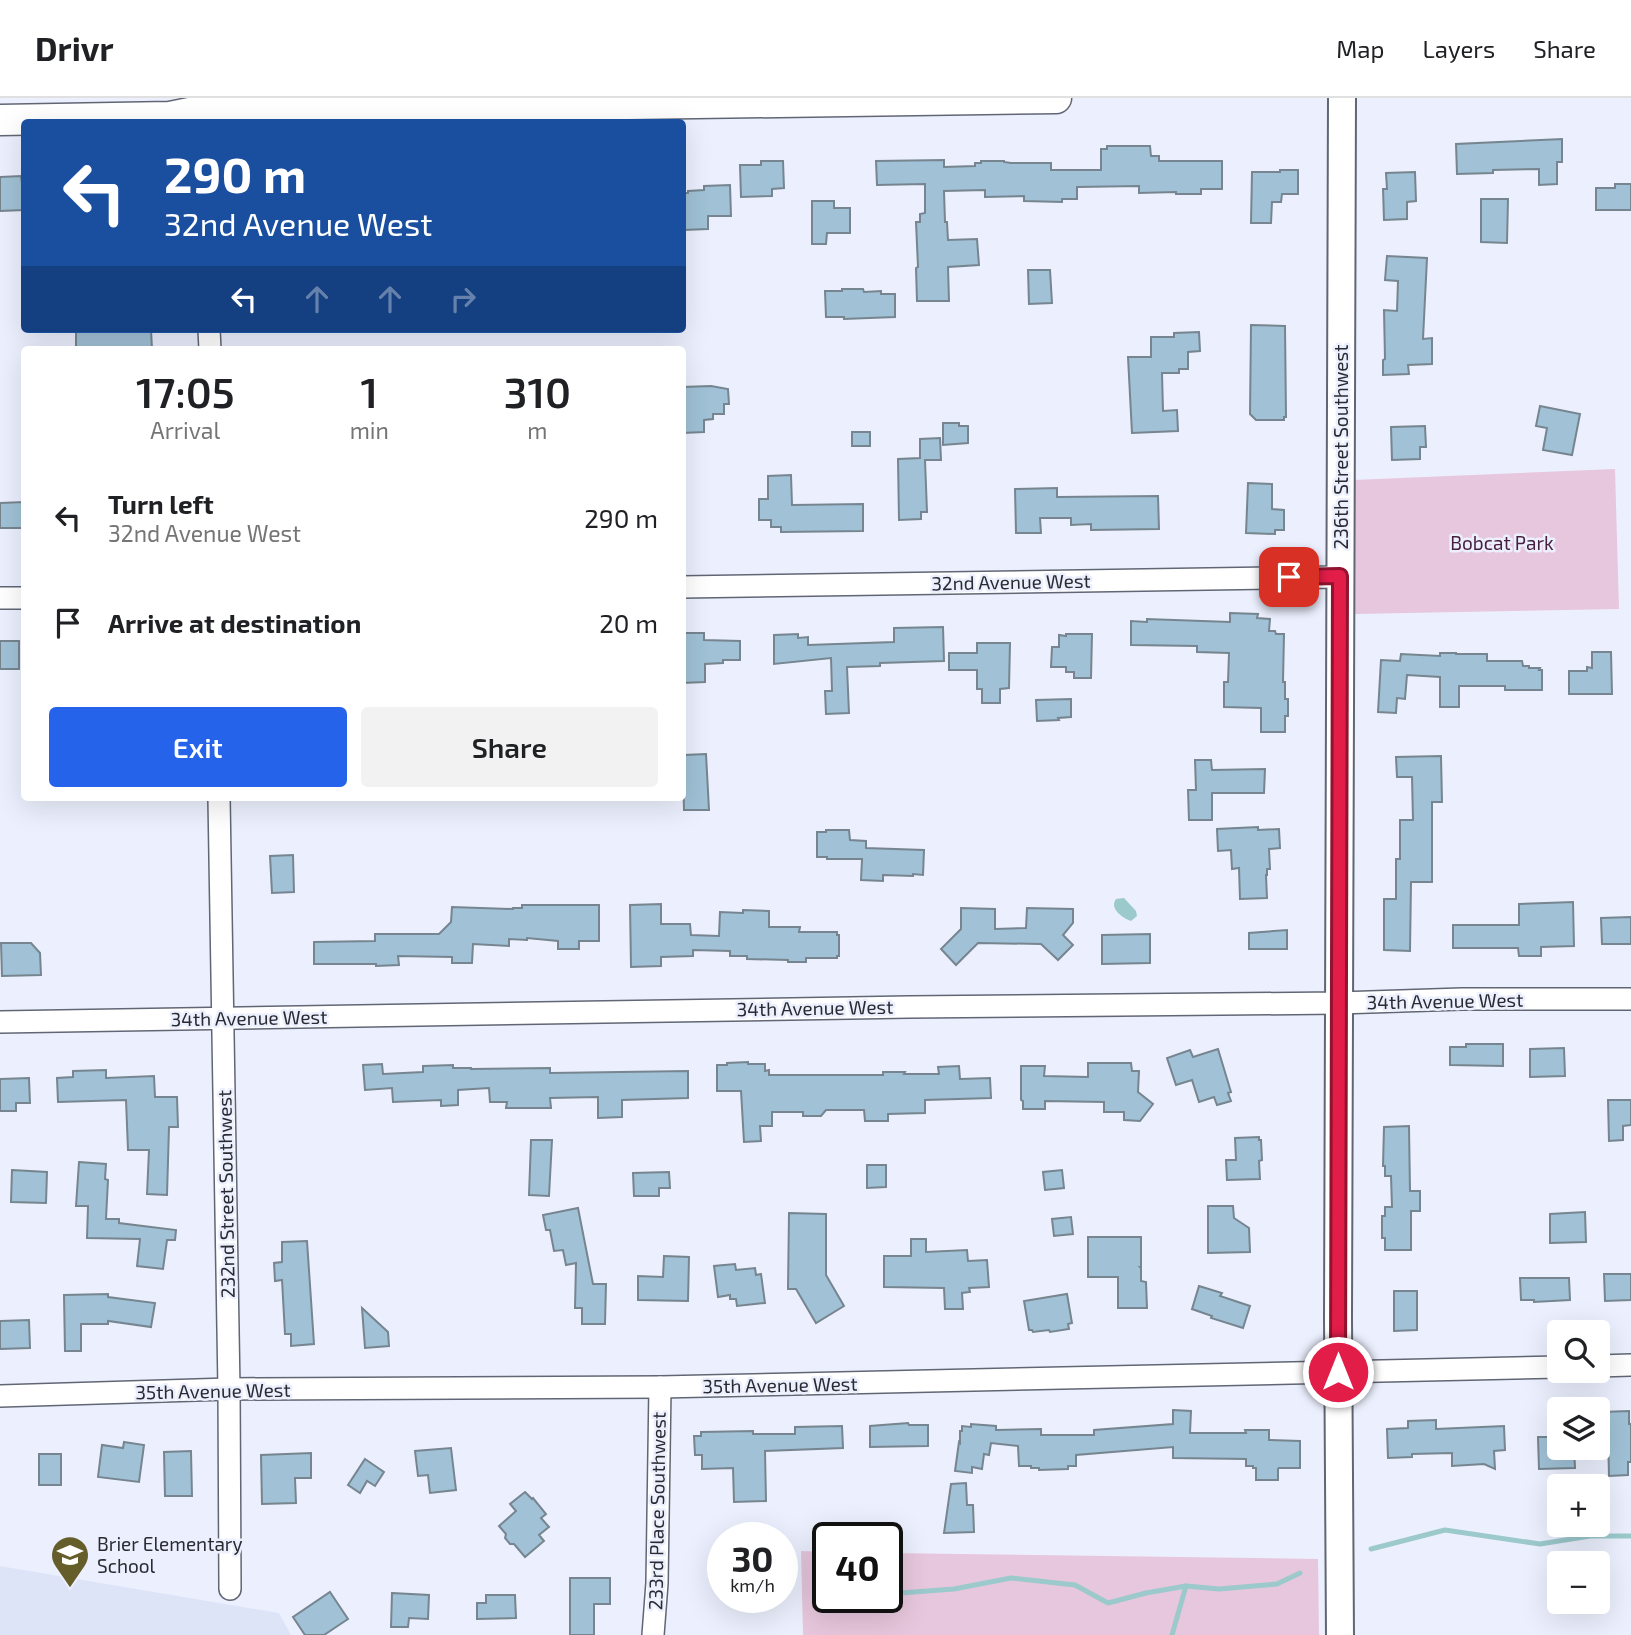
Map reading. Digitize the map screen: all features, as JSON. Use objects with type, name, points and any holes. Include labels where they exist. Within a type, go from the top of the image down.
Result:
[{"type":"main road","points":[[57,119],[170,117],[203,110],[1056,98]]},
{"type":"main road","points":[[0,120],[21,120]]},
{"type":"street","name":"236th Street Southwest","points":[[1340,1635],[1338,1372],[1342,98]]},
{"type":"street","name":"32nd Avenue West","points":[[686,587],[1340,576]]},
{"type":"street","points":[[0,598],[21,598]]},
{"type":"street","name":"232nd Street Southwest","points":[[219,801],[230,1589]]},
{"type":"street","name":"34th Avenue West","points":[[0,1021],[909,1006],[1631,999]]},
{"type":"street","points":[[1610,1366],[1631,1366]]},
{"type":"street","name":"35th Avenue West","points":[[0,1396],[229,1389],[660,1387],[1547,1367]]},
{"type":"street","name":"233rd Place Southwest","points":[[653,1635],[657,1584],[660,1387]]},
{"type":"shaded area","points":[[1124,898],[1136,911],[1137,916],[1131,921],[1120,915],[1114,906],[1116,899]]},
{"type":"shaded area","name":"Brier Elementary School","points":[[0,1566],[279,1613],[291,1635],[0,1635]]},
{"type":"green space","name":"Bobcat Park","points":[[1615,469],[1619,609],[1355,614],[1353,480]]},
{"type":"green space","points":[[801,1551],[812,1551],[812,1613],[903,1613],[903,1553],[1318,1559],[1319,1635],[803,1635]]},
{"type":"building","points":[[1562,139],[1562,162],[1557,162],[1557,184],[1539,185],[1539,169],[1457,174],[1456,144]]},
{"type":"building","points":[[1107,146],[1150,146],[1151,156],[1159,156],[1159,161],[1222,161],[1222,189],[1201,189],[1201,194],[1176,194],[1139,193],[1139,186],[1077,187],[1077,199],[1062,199],[1062,202],[1024,201],[1024,196],[985,197],[985,190],[944,191],[948,240],[977,239],[979,265],[948,267],[949,301],[917,301],[916,222],[920,222],[920,214],[925,213],[925,184],[877,185],[876,161],[944,160],[944,167],[975,166],[975,163],[981,161],[1004,161],[1051,163],[1051,170],[1101,170],[1101,149],[1107,149]]},
{"type":"building","points":[[761,161],[783,161],[784,188],[772,189],[772,196],[741,197],[740,165],[761,165]]},
{"type":"building","points":[[1298,170],[1298,194],[1282,194],[1281,202],[1272,202],[1271,223],[1251,223],[1252,172]]},
{"type":"building","points":[[1415,172],[1416,201],[1407,202],[1407,219],[1384,220],[1383,189],[1387,189],[1386,173]]},
{"type":"building","points":[[21,176],[21,210],[0,211],[0,177]]},
{"type":"building","points":[[1615,184],[1631,184],[1631,210],[1596,210],[1596,188],[1615,188]]},
{"type":"building","points":[[730,185],[731,216],[708,216],[708,229],[686,230],[686,193],[704,190],[704,186]]},
{"type":"building","points":[[1481,199],[1508,199],[1507,243],[1481,242]]},
{"type":"building","points":[[812,201],[834,201],[834,208],[850,208],[850,233],[827,233],[826,244],[812,244]]},
{"type":"building","points":[[1387,256],[1427,258],[1423,339],[1432,338],[1432,364],[1408,365],[1409,374],[1383,375],[1384,310],[1397,311],[1398,281],[1385,280]]},
{"type":"building","points":[[1028,270],[1050,270],[1052,303],[1029,304]]},
{"type":"building","points":[[842,289],[895,294],[895,317],[826,317],[825,291]]},
{"type":"building","points":[[1251,325],[1285,326],[1284,420],[1256,420],[1250,414]]},
{"type":"building","points":[[1199,332],[1200,351],[1188,352],[1188,369],[1179,369],[1179,373],[1162,373],[1163,411],[1177,410],[1178,431],[1132,433],[1128,357],[1151,357],[1151,337],[1174,337],[1174,333]]},
{"type":"building","points":[[76,333],[151,333],[152,346],[76,346]]},
{"type":"building","points":[[711,386],[728,389],[729,404],[724,404],[724,414],[713,414],[713,419],[704,420],[704,432],[686,433],[686,387]]},
{"type":"building","points":[[1540,406],[1580,414],[1572,455],[1543,450],[1547,428],[1536,426]]},
{"type":"building","points":[[943,423],[968,426],[968,443],[943,445]]},
{"type":"building","points":[[1425,426],[1426,447],[1420,447],[1420,459],[1392,460],[1391,427]]},
{"type":"building","points":[[852,432],[870,432],[870,446],[852,446]]},
{"type":"building","points":[[940,438],[941,460],[925,460],[927,512],[921,512],[921,519],[899,520],[898,459],[920,458],[920,439]]},
{"type":"building","points":[[791,475],[792,505],[863,504],[863,531],[781,532],[781,527],[771,527],[771,520],[759,520],[759,499],[768,499],[768,476]]},
{"type":"building","points":[[1248,483],[1272,484],[1272,509],[1284,510],[1284,530],[1275,530],[1275,534],[1246,533]]},
{"type":"building","points":[[1057,488],[1057,497],[1158,496],[1159,529],[1091,530],[1091,524],[1071,525],[1071,518],[1040,518],[1041,533],[1016,533],[1015,489]]},
{"type":"building","points":[[21,502],[21,528],[0,528],[0,503]]},
{"type":"building","points":[[1230,613],[1258,614],[1257,618],[1270,619],[1269,631],[1284,634],[1283,682],[1285,699],[1288,699],[1285,732],[1261,732],[1261,708],[1224,707],[1224,682],[1228,682],[1229,653],[1197,652],[1197,646],[1131,645],[1131,621],[1147,622],[1147,619],[1230,622]]},
{"type":"building","points":[[943,627],[944,661],[847,667],[849,713],[826,714],[825,691],[832,691],[831,658],[774,664],[774,635],[798,634],[798,638],[808,637],[808,645],[894,642],[894,628]]},
{"type":"building","points":[[686,633],[704,633],[704,640],[740,641],[740,660],[705,664],[705,682],[686,683]]},
{"type":"building","points":[[1092,634],[1091,678],[1074,678],[1074,672],[1066,672],[1066,667],[1051,667],[1052,647],[1059,647],[1059,635]]},
{"type":"building","points":[[0,641],[19,641],[19,669],[0,669]]},
{"type":"building","points":[[977,643],[1010,643],[1009,688],[1000,689],[1000,703],[982,703],[982,689],[977,689],[977,670],[949,670],[949,653],[977,653]]},
{"type":"building","points":[[1592,652],[1611,652],[1612,694],[1569,694],[1569,671],[1587,671],[1587,667],[1592,668]]},
{"type":"building","points":[[1440,653],[1487,654],[1487,661],[1522,661],[1523,666],[1542,670],[1542,690],[1505,690],[1505,686],[1459,686],[1459,707],[1440,707],[1440,677],[1407,675],[1405,699],[1397,698],[1396,713],[1378,712],[1381,660],[1400,661],[1401,654],[1440,656]]},
{"type":"building","points":[[1071,699],[1071,717],[1037,721],[1036,700]]},
{"type":"building","points":[[706,754],[709,810],[684,810],[686,755]]},
{"type":"building","points":[[1441,756],[1442,802],[1432,802],[1432,882],[1411,882],[1410,951],[1384,950],[1384,899],[1396,899],[1400,820],[1413,820],[1412,777],[1397,777],[1396,757]]},
{"type":"building","points":[[1195,760],[1211,760],[1212,770],[1265,769],[1264,793],[1212,793],[1212,820],[1189,820],[1188,790],[1196,790]]},
{"type":"building","points":[[1258,827],[1258,830],[1279,829],[1280,848],[1269,849],[1267,898],[1240,899],[1239,868],[1232,869],[1231,850],[1218,851],[1217,829]]},
{"type":"building","points":[[849,830],[850,840],[866,841],[866,848],[924,850],[923,875],[883,875],[883,881],[861,880],[862,859],[817,857],[817,832]]},
{"type":"building","points":[[293,855],[294,892],[272,893],[270,856]]},
{"type":"building","points":[[1573,902],[1574,946],[1541,947],[1541,956],[1519,956],[1518,948],[1453,948],[1453,925],[1519,925],[1519,904]]},
{"type":"building","points":[[661,904],[661,924],[690,924],[691,935],[719,936],[720,912],[769,911],[769,927],[800,927],[799,932],[837,932],[839,956],[806,958],[806,962],[788,962],[730,956],[730,951],[693,950],[693,956],[661,957],[661,966],[631,967],[630,905]]},
{"type":"building","points":[[522,905],[599,905],[599,941],[579,941],[579,949],[558,949],[558,941],[527,938],[509,939],[509,946],[473,944],[472,963],[452,963],[452,957],[398,956],[399,965],[314,964],[314,942],[375,941],[375,934],[439,934],[451,922],[452,907],[513,909],[522,908]]},
{"type":"building","points":[[961,908],[995,909],[995,929],[1026,928],[1027,908],[1073,909],[1073,923],[1063,935],[1073,945],[1058,960],[1041,944],[978,943],[956,965],[941,949],[961,929]]},
{"type":"building","points":[[1631,917],[1631,944],[1602,944],[1601,918]]},
{"type":"building","points":[[1287,930],[1287,949],[1249,949],[1249,933]]},
{"type":"building","points":[[1150,934],[1150,963],[1102,964],[1102,935]]},
{"type":"building","points":[[1,943],[31,943],[40,953],[41,975],[2,976]]},
{"type":"building","points":[[1466,1044],[1503,1044],[1503,1066],[1450,1065],[1450,1047],[1466,1047]]},
{"type":"building","points":[[1564,1048],[1565,1076],[1530,1077],[1530,1049]]},
{"type":"building","points":[[1218,1049],[1231,1092],[1228,1093],[1231,1101],[1217,1105],[1214,1097],[1199,1102],[1192,1080],[1176,1085],[1167,1058],[1190,1050],[1193,1057]]},
{"type":"building","points":[[748,1062],[765,1064],[765,1071],[769,1070],[769,1075],[883,1075],[883,1072],[939,1074],[938,1067],[959,1066],[960,1079],[990,1078],[991,1098],[925,1100],[925,1113],[888,1114],[888,1121],[865,1121],[864,1110],[826,1110],[821,1116],[803,1116],[803,1112],[772,1112],[772,1126],[760,1126],[761,1141],[744,1142],[741,1091],[717,1091],[717,1065]]},
{"type":"building","points":[[1088,1063],[1131,1063],[1132,1071],[1139,1071],[1138,1092],[1153,1104],[1140,1121],[1124,1120],[1124,1112],[1104,1112],[1104,1102],[1045,1101],[1045,1109],[1023,1109],[1021,1066],[1045,1066],[1044,1076],[1088,1077]]},
{"type":"building","points":[[382,1064],[383,1074],[423,1072],[423,1066],[453,1065],[453,1068],[471,1069],[550,1068],[550,1073],[688,1071],[688,1098],[622,1100],[622,1117],[598,1118],[598,1097],[550,1098],[551,1108],[506,1108],[507,1102],[490,1102],[489,1088],[458,1090],[458,1105],[441,1106],[441,1100],[393,1102],[392,1088],[365,1090],[363,1065]]},
{"type":"building","points":[[106,1070],[106,1078],[154,1076],[155,1097],[177,1097],[178,1127],[169,1127],[167,1195],[147,1194],[149,1150],[128,1150],[126,1100],[58,1102],[57,1078],[73,1077],[73,1071]]},
{"type":"building","points":[[29,1078],[30,1103],[16,1103],[16,1111],[0,1111],[0,1079]]},
{"type":"building","points":[[1608,1100],[1631,1100],[1631,1125],[1623,1126],[1623,1140],[1609,1141]]},
{"type":"building","points":[[1409,1126],[1410,1191],[1420,1191],[1420,1211],[1411,1211],[1411,1250],[1385,1250],[1382,1216],[1385,1216],[1385,1207],[1392,1207],[1391,1176],[1385,1176],[1383,1166],[1384,1127]]},
{"type":"building","points":[[1259,1137],[1262,1160],[1259,1161],[1260,1179],[1227,1180],[1226,1160],[1236,1160],[1235,1138]]},
{"type":"building","points":[[531,1140],[552,1140],[549,1196],[529,1195]]},
{"type":"building","points":[[79,1162],[106,1164],[106,1219],[176,1230],[175,1240],[167,1240],[163,1269],[137,1266],[140,1239],[87,1238],[88,1206],[76,1206]]},
{"type":"building","points":[[867,1165],[886,1165],[886,1187],[867,1188]]},
{"type":"building","points":[[12,1170],[47,1172],[46,1203],[11,1202]]},
{"type":"building","points":[[1062,1170],[1064,1188],[1045,1190],[1043,1172]]},
{"type":"building","points":[[669,1172],[670,1188],[659,1188],[659,1196],[634,1196],[633,1173]]},
{"type":"building","points":[[1208,1206],[1233,1206],[1234,1218],[1249,1228],[1250,1252],[1208,1253]]},
{"type":"building","points":[[578,1208],[593,1284],[606,1284],[605,1324],[582,1324],[582,1308],[575,1308],[576,1263],[566,1265],[563,1250],[554,1251],[550,1230],[546,1230],[543,1215]]},
{"type":"building","points":[[1585,1212],[1586,1242],[1550,1243],[1550,1214]]},
{"type":"building","points":[[789,1213],[826,1214],[826,1275],[844,1306],[816,1323],[796,1289],[788,1289]]},
{"type":"building","points":[[1071,1217],[1073,1234],[1054,1236],[1052,1219]]},
{"type":"building","points":[[1088,1237],[1141,1237],[1141,1281],[1146,1282],[1147,1308],[1118,1308],[1118,1277],[1088,1277]]},
{"type":"building","points":[[911,1239],[926,1239],[926,1252],[967,1250],[968,1261],[987,1260],[989,1287],[969,1288],[970,1292],[962,1293],[963,1309],[945,1309],[944,1288],[884,1287],[884,1256],[911,1256]]},
{"type":"building","points":[[307,1241],[314,1344],[291,1346],[291,1334],[285,1334],[282,1280],[275,1281],[274,1263],[282,1262],[282,1242]]},
{"type":"building","points":[[664,1256],[689,1257],[688,1301],[638,1300],[638,1276],[663,1277]]},
{"type":"building","points":[[735,1264],[736,1270],[755,1268],[756,1275],[761,1274],[765,1303],[737,1306],[736,1299],[730,1299],[730,1295],[718,1297],[714,1266]]},
{"type":"building","points":[[1604,1274],[1631,1274],[1631,1300],[1605,1301]]},
{"type":"building","points":[[1520,1278],[1569,1278],[1570,1300],[1521,1300]]},
{"type":"building","points":[[1199,1286],[1250,1306],[1243,1328],[1192,1309]]},
{"type":"building","points":[[1394,1291],[1417,1291],[1417,1330],[1394,1331]]},
{"type":"building","points":[[108,1294],[108,1297],[155,1303],[151,1327],[108,1321],[108,1324],[81,1324],[81,1351],[65,1351],[64,1295]]},
{"type":"building","points":[[1067,1294],[1072,1323],[1068,1324],[1069,1329],[1050,1332],[1029,1330],[1024,1301]]},
{"type":"building","points":[[362,1308],[388,1332],[389,1346],[365,1348]]},
{"type":"building","points":[[29,1320],[30,1348],[0,1349],[0,1321]]},
{"type":"building","points":[[1173,1410],[1191,1411],[1190,1433],[1246,1433],[1245,1430],[1269,1430],[1269,1440],[1300,1441],[1300,1468],[1279,1468],[1278,1480],[1256,1480],[1256,1468],[1246,1466],[1246,1459],[1173,1458],[1173,1447],[1076,1455],[1076,1466],[1068,1466],[1068,1469],[1039,1470],[1031,1466],[1019,1466],[1018,1446],[991,1443],[989,1455],[984,1454],[982,1469],[972,1467],[972,1473],[955,1471],[962,1426],[996,1426],[996,1430],[1041,1429],[1041,1435],[1094,1435],[1094,1430],[1173,1424]]},
{"type":"building","points":[[1629,1411],[1631,1462],[1628,1462],[1628,1475],[1609,1474],[1610,1412]]},
{"type":"building","points":[[1436,1420],[1436,1429],[1504,1426],[1505,1450],[1494,1451],[1495,1469],[1484,1464],[1452,1466],[1452,1453],[1412,1454],[1412,1457],[1388,1458],[1387,1429],[1408,1428],[1408,1421]]},
{"type":"building","points":[[908,1423],[928,1425],[928,1446],[870,1447],[870,1426]]},
{"type":"building","points":[[842,1426],[843,1448],[765,1451],[766,1501],[734,1502],[733,1468],[702,1469],[702,1455],[695,1455],[694,1436],[701,1436],[701,1432],[753,1431],[753,1434],[795,1434],[795,1427]]},
{"type":"building","points":[[1538,1437],[1547,1437],[1547,1460],[1575,1460],[1575,1468],[1539,1469]]},
{"type":"building","points":[[124,1442],[144,1445],[139,1482],[98,1477],[102,1445],[123,1448]]},
{"type":"building","points":[[451,1448],[456,1490],[430,1493],[428,1475],[418,1476],[415,1451]]},
{"type":"building","points":[[191,1451],[192,1496],[165,1496],[164,1452]]},
{"type":"building","points":[[311,1453],[311,1478],[295,1478],[296,1503],[262,1504],[261,1455]]},
{"type":"building","points":[[39,1454],[61,1454],[61,1485],[39,1485]]},
{"type":"building","points":[[365,1459],[384,1472],[375,1486],[367,1481],[360,1493],[348,1485]]},
{"type":"building","points":[[966,1483],[967,1505],[973,1505],[974,1532],[944,1533],[951,1484]]},
{"type":"building","points":[[525,1492],[546,1514],[541,1518],[549,1527],[539,1535],[544,1541],[525,1557],[514,1544],[510,1544],[499,1526],[516,1511],[510,1504]]},
{"type":"building","points":[[570,1578],[610,1578],[610,1604],[594,1604],[594,1635],[570,1635]]},
{"type":"building","points":[[330,1592],[348,1619],[324,1635],[305,1635],[293,1617]]},
{"type":"building","points":[[392,1593],[429,1595],[428,1619],[409,1618],[408,1627],[391,1627]]},
{"type":"building","points":[[486,1595],[515,1595],[516,1618],[477,1619],[477,1603],[486,1603]]},
{"type":"waterway","points":[[1371,1549],[1445,1530],[1540,1544],[1590,1536],[1631,1536]]},
{"type":"waterway","points":[[903,1593],[954,1589],[1011,1578],[1075,1585],[1108,1603],[1186,1586],[1219,1589],[1277,1584],[1300,1573]]},
{"type":"waterway","points":[[1172,1635],[1186,1586]]},
{"type":"place","name":"Brier Elementary School","points":[[70,1589]]},
{"type":"route","points":[[1289,577],[1340,576],[1338,1372]]}]
